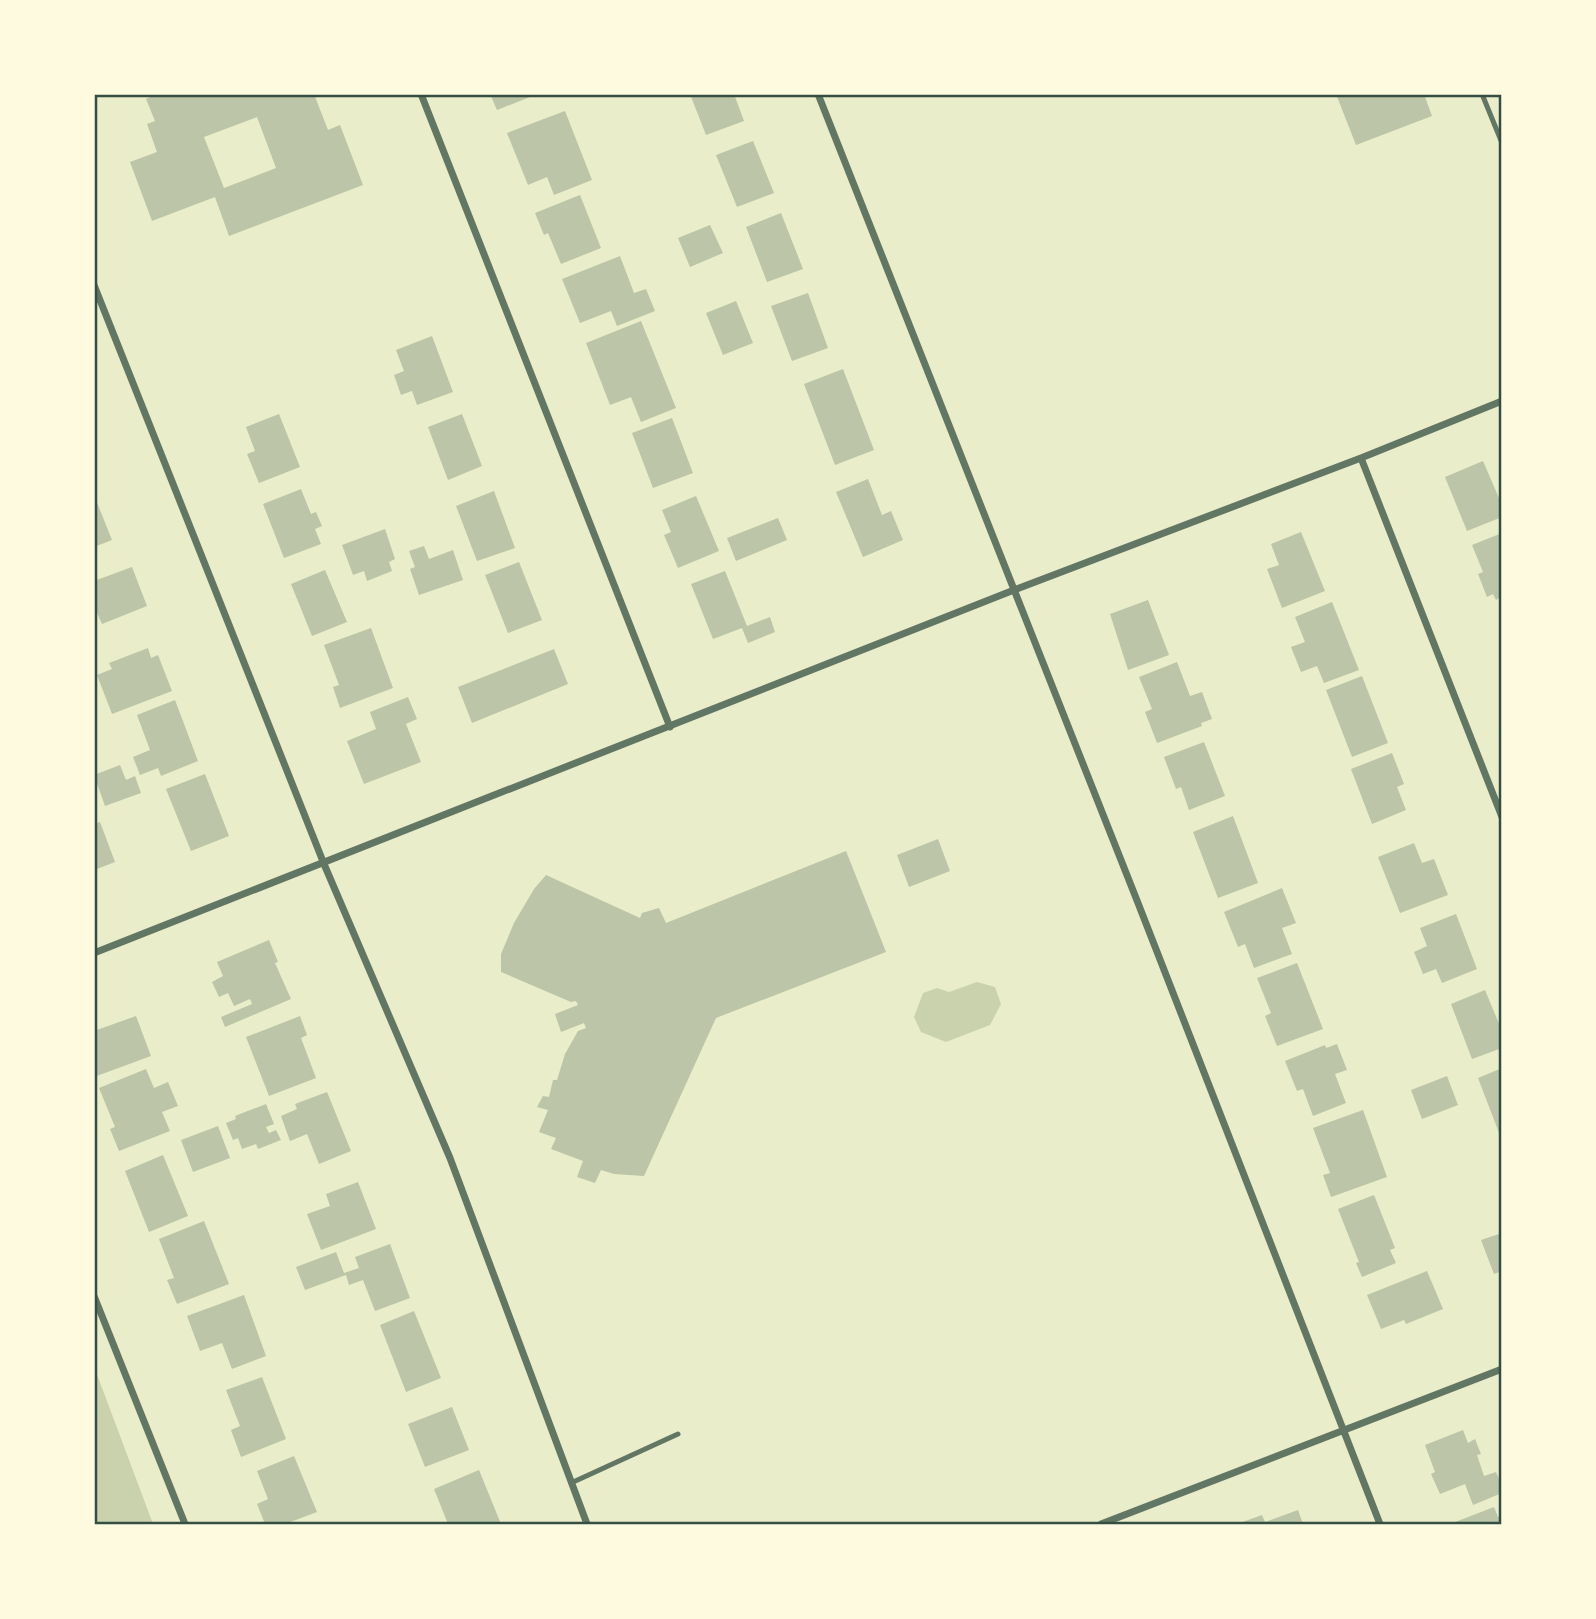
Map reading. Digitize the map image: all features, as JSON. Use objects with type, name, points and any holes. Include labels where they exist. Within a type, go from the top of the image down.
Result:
[{"type":"street","points":[[421,94],[670,727]]},
{"type":"street","points":[[818,94],[1380,1524]]},
{"type":"street","points":[[94,285],[324,864],[450,1158],[587,1524]]},
{"type":"street","points":[[94,953],[1014,590],[1361,458],[1502,401]]},
{"type":"street","points":[[1361,458],[1502,817]]},
{"type":"street","points":[[94,1296],[185,1524]]},
{"type":"street","points":[[1101,1524],[1502,1369]]},
{"type":"lane","points":[[1482,94],[1502,143]]},
{"type":"lane","points":[[571,1483],[678,1434]]},
{"type":"green space","points":[[977,982],[995,987],[1001,1004],[990,1025],[946,1042],[921,1032],[914,1017],[923,993],[937,988],[949,992]]},
{"type":"green space","points":[[95,1369],[153,1524],[95,1524]]},
{"type":"building","points":[[157,94],[314,94],[328,130],[340,125],[363,185],[229,236],[215,197],[152,221],[130,162],[157,152],[147,124],[155,121],[146,99]],"holes":[[[257,117],[276,168],[224,188],[204,137]]]},
{"type":"building","points":[[490,94],[535,94],[535,95],[497,110]]},
{"type":"building","points":[[690,94],[734,94],[744,121],[706,135]]},
{"type":"building","points":[[1336,94],[1424,94],[1432,116],[1356,145]]},
{"type":"building","points":[[565,111],[592,180],[554,195],[547,177],[528,185],[507,133]]},
{"type":"building","points":[[753,141],[774,193],[737,207],[716,155]]},
{"type":"building","points":[[580,195],[601,248],[561,264],[548,233],[544,235],[535,213]]},
{"type":"building","points":[[781,213],[803,269],[767,282],[746,227]]},
{"type":"building","points":[[710,225],[723,253],[690,267],[678,238]]},
{"type":"building","points":[[620,256],[634,293],[646,289],[655,311],[617,326],[611,311],[580,323],[562,279]]},
{"type":"building","points":[[808,293],[828,348],[792,361],[771,306]]},
{"type":"building","points":[[736,301],[753,343],[723,355],[706,313]]},
{"type":"building","points":[[641,321],[676,408],[641,422],[631,397],[610,405],[586,343]]},
{"type":"building","points":[[432,336],[453,392],[417,405],[412,391],[401,395],[394,375],[404,371],[396,350]]},
{"type":"building","points":[[843,369],[874,450],[835,465],[804,384]]},
{"type":"building","points":[[279,414],[300,467],[259,483],[247,454],[255,451],[246,427]]},
{"type":"building","points":[[462,414],[482,466],[448,480],[428,427]]},
{"type":"building","points":[[672,418],[693,473],[653,488],[632,433]]},
{"type":"building","points":[[1483,461],[1502,505],[1502,517],[1467,531],[1445,477]]},
{"type":"building","points":[[868,479],[882,515],[891,511],[903,540],[863,557],[836,492]]},
{"type":"building","points":[[301,489],[311,514],[316,512],[322,526],[315,529],[321,544],[284,558],[263,504]]},
{"type":"building","points":[[494,491],[515,548],[477,561],[456,506]]},
{"type":"building","points":[[94,495],[112,540],[94,547]]},
{"type":"building","points":[[696,496],[719,551],[678,568],[664,535],[671,532],[662,510]]},
{"type":"building","points":[[778,518],[787,540],[736,561],[727,538]]},
{"type":"building","points":[[385,529],[395,559],[389,562],[392,571],[367,581],[364,571],[353,575],[342,545]]},
{"type":"building","points":[[1301,532],[1325,591],[1282,608],[1267,569],[1279,565],[1271,544]]},
{"type":"building","points":[[1502,533],[1501,603],[1493,594],[1487,597],[1478,574],[1483,572],[1472,545]]},
{"type":"building","points":[[424,546],[429,559],[453,550],[463,580],[419,595],[410,569],[415,567],[409,551]]},
{"type":"building","points":[[519,562],[542,620],[508,633],[485,575]]},
{"type":"building","points":[[132,567],[147,606],[102,624],[94,606],[94,581]]},
{"type":"building","points":[[325,570],[347,622],[312,636],[291,584]]},
{"type":"building","points":[[725,571],[747,626],[770,617],[775,632],[748,643],[742,628],[713,639],[691,584]]},
{"type":"building","points":[[1148,600],[1169,655],[1128,670],[1110,614]]},
{"type":"building","points":[[1332,602],[1359,670],[1324,683],[1317,666],[1301,672],[1291,647],[1305,642],[1295,617]]},
{"type":"building","points":[[371,628],[393,688],[340,708],[333,687],[339,685],[324,645]]},
{"type":"building","points":[[148,648],[151,658],[158,655],[172,691],[112,714],[97,675],[112,669],[109,663]]},
{"type":"building","points":[[554,649],[568,684],[472,723],[458,687]]},
{"type":"building","points":[[1177,662],[1190,696],[1202,692],[1212,719],[1201,723],[1202,726],[1157,743],[1145,712],[1152,709],[1139,677]]},
{"type":"building","points":[[1362,676],[1388,743],[1352,757],[1326,690]]},
{"type":"building","points":[[408,697],[417,719],[406,724],[421,762],[364,784],[347,741],[376,729],[370,712]]},
{"type":"building","points":[[175,700],[198,761],[161,776],[158,768],[140,775],[133,757],[150,750],[137,715]]},
{"type":"building","points":[[1204,742],[1225,796],[1189,810],[1181,787],[1176,789],[1164,757]]},
{"type":"building","points":[[1392,753],[1404,784],[1397,787],[1406,810],[1372,824],[1351,769]]},
{"type":"building","points":[[120,765],[126,780],[135,776],[141,793],[105,806],[94,775]]},
{"type":"building","points":[[205,774],[229,836],[191,851],[166,789]]},
{"type":"building","points":[[1233,816],[1258,883],[1218,898],[1193,832]]},
{"type":"building","points":[[100,822],[115,862],[94,870],[94,824]]},
{"type":"building","points":[[938,839],[950,871],[909,887],[897,855]]},
{"type":"building","points":[[1414,843],[1422,863],[1434,859],[1448,895],[1400,913],[1378,857]]},
{"type":"building","points":[[846,851],[886,952],[716,1018],[644,1176],[614,1174],[601,1170],[595,1183],[577,1177],[583,1161],[551,1149],[556,1138],[539,1132],[548,1110],[537,1107],[543,1096],[549,1097],[553,1080],[557,1080],[565,1054],[578,1031],[586,1028],[584,1023],[561,1032],[555,1014],[578,1005],[576,1001],[571,1002],[501,972],[501,954],[514,923],[534,889],[546,875],[640,918],[642,913],[659,908],[666,923]]},
{"type":"building","points":[[1282,888],[1296,923],[1282,928],[1292,954],[1254,968],[1245,944],[1238,947],[1224,912]]},
{"type":"building","points":[[1456,914],[1477,969],[1442,983],[1436,969],[1423,974],[1414,952],[1427,946],[1420,928]]},
{"type":"building","points":[[269,940],[278,962],[275,963],[291,999],[225,1027],[221,1017],[252,1004],[250,999],[234,1006],[228,993],[219,997],[212,982],[223,976],[217,962]]},
{"type":"building","points":[[1297,963],[1323,1029],[1277,1046],[1265,1016],[1271,1013],[1257,978]]},
{"type":"building","points":[[1485,990],[1502,1031],[1502,1048],[1472,1059],[1451,1004]]},
{"type":"building","points":[[136,1016],[151,1056],[94,1077],[94,1031]]},
{"type":"building","points":[[300,1016],[307,1035],[301,1038],[316,1078],[269,1096],[246,1037]]},
{"type":"building","points":[[1337,1044],[1347,1070],[1335,1074],[1346,1103],[1313,1116],[1303,1089],[1297,1091],[1285,1061],[1325,1045],[1326,1048]]},
{"type":"building","points":[[1502,1068],[1502,1138],[1501,1138],[1478,1078]]},
{"type":"building","points":[[146,1069],[154,1088],[168,1082],[178,1106],[162,1112],[170,1131],[119,1151],[110,1129],[115,1127],[99,1088]]},
{"type":"building","points":[[1447,1076],[1458,1105],[1422,1119],[1411,1090]]},
{"type":"building","points":[[327,1092],[351,1151],[319,1164],[307,1134],[290,1141],[281,1116],[297,1109],[295,1104]]},
{"type":"building","points":[[266,1104],[274,1124],[266,1127],[269,1133],[276,1130],[281,1140],[258,1149],[256,1144],[242,1149],[238,1138],[233,1140],[226,1123],[236,1119],[235,1116]]},
{"type":"building","points":[[1363,1110],[1387,1177],[1331,1197],[1323,1175],[1330,1173],[1313,1128]]},
{"type":"building","points":[[218,1126],[230,1158],[193,1172],[181,1140]]},
{"type":"building","points":[[163,1155],[188,1216],[149,1232],[125,1171]]},
{"type":"building","points":[[358,1182],[376,1229],[321,1250],[307,1214],[330,1206],[326,1194]]},
{"type":"building","points":[[1374,1195],[1395,1248],[1390,1250],[1396,1263],[1362,1277],[1356,1263],[1359,1262],[1338,1209]]},
{"type":"building","points":[[204,1221],[229,1284],[177,1304],[167,1280],[174,1278],[159,1239]]},
{"type":"building","points":[[1502,1233],[1502,1271],[1494,1274],[1481,1240]]},
{"type":"building","points":[[390,1244],[410,1298],[375,1311],[363,1280],[349,1285],[346,1275],[305,1290],[296,1267],[336,1252],[344,1273],[359,1268],[355,1257]]},
{"type":"building","points":[[1427,1271],[1443,1309],[1406,1324],[1404,1320],[1381,1329],[1367,1295]]},
{"type":"building","points":[[244,1295],[266,1356],[232,1369],[222,1343],[200,1351],[187,1316]]},
{"type":"building","points":[[414,1311],[441,1378],[406,1392],[380,1325]]},
{"type":"building","points":[[262,1377],[286,1439],[241,1457],[231,1430],[240,1426],[226,1390]]},
{"type":"building","points":[[452,1407],[469,1450],[425,1467],[408,1424]]},
{"type":"building","points":[[1463,1430],[1468,1443],[1475,1439],[1481,1454],[1477,1455],[1484,1476],[1496,1472],[1502,1486],[1502,1493],[1473,1505],[1465,1484],[1440,1494],[1431,1474],[1435,1472],[1425,1445]]},
{"type":"building","points":[[294,1456],[317,1512],[285,1524],[265,1524],[257,1504],[268,1499],[257,1471]]},
{"type":"building","points":[[479,1470],[501,1524],[448,1524],[434,1489]]},
{"type":"building","points":[[1494,1507],[1498,1517],[1502,1516],[1502,1524],[1450,1524]]},
{"type":"building","points":[[1298,1510],[1303,1524],[1237,1524],[1262,1515],[1265,1522]]}]
